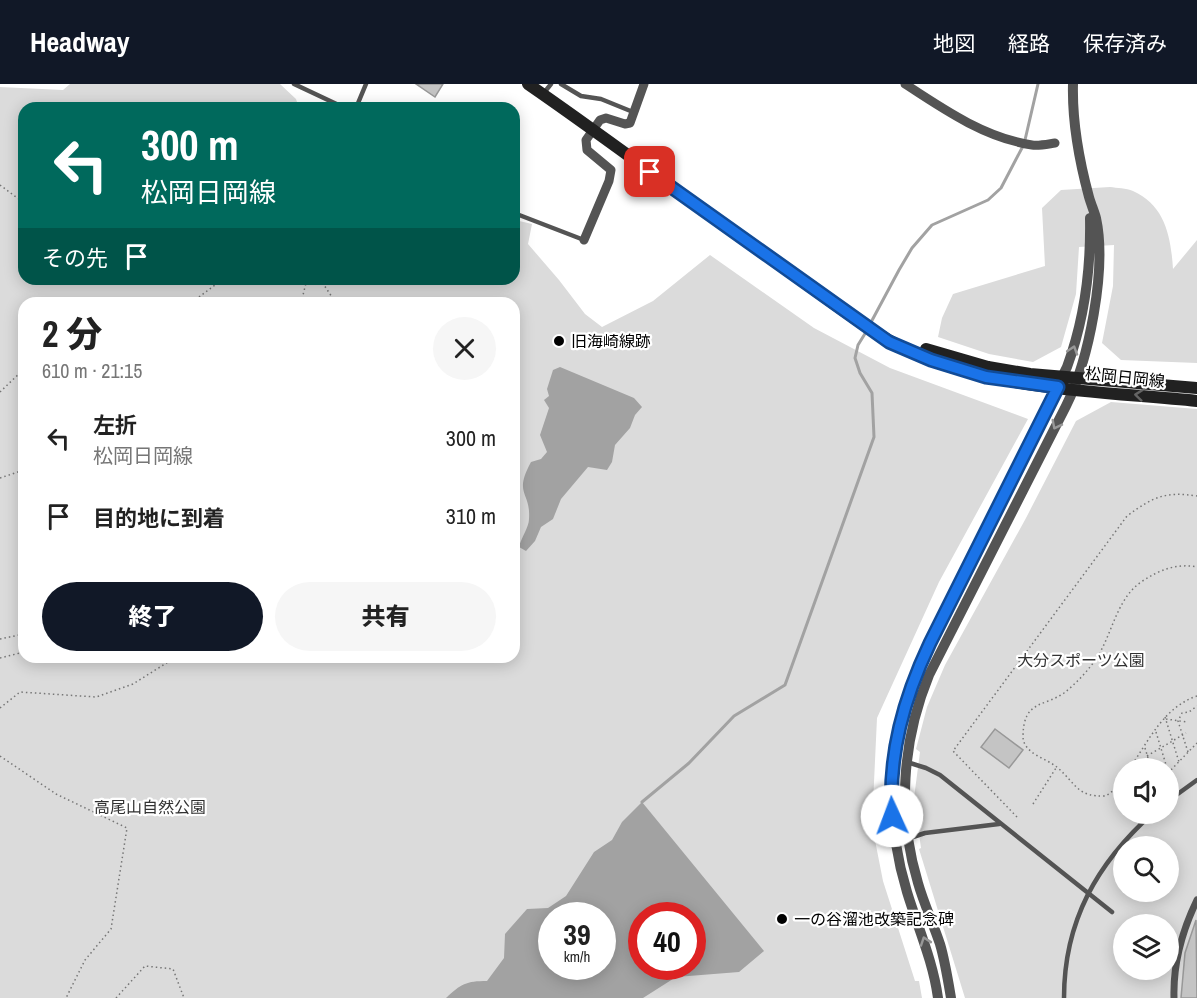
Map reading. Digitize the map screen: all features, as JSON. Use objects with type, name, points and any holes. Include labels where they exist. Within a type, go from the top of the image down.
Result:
[{"type":"main road","name":"松岡日岡線","points":[[528,84],[746,242],[880,334],[893,335],[962,365],[1030,374],[1061,382],[1197,388]]},
{"type":"main road","name":"松岡日岡線","points":[[1076,383],[1197,401]]},
{"type":"street","points":[[584,240],[609,181],[611,170],[586,150],[586,140],[600,120],[606,118],[625,124],[630,123],[644,84]]},
{"type":"street","points":[[905,84],[950,113],[996,136],[1033,145],[1055,143]]},
{"type":"street","points":[[938,998],[930,958],[907,892],[894,839],[891,786],[896,738],[904,705],[922,659],[1061,382],[1083,312],[1094,248],[1096,219],[1076,138],[1073,84]]},
{"type":"street","points":[[951,998],[942,950],[918,884],[908,839],[904,798],[914,722],[929,675],[1076,383],[1096,293],[1094,248]]},
{"type":"street","points":[[1174,998],[1174,981],[1180,946],[1197,900]]},
{"type":"lane","points":[[294,84],[332,102]]},
{"type":"lane","points":[[358,102],[366,84]]},
{"type":"lane","points":[[543,94],[551,84]]},
{"type":"lane","points":[[561,84],[581,96],[601,99],[634,113]]},
{"type":"lane","points":[[520,215],[584,240]]},
{"type":"lane","points":[[907,762],[926,768],[940,776],[1112,912]]},
{"type":"lane","points":[[1179,793],[1197,780]]},
{"type":"lane","points":[[908,839],[925,833],[999,824]]},
{"type":"lane","points":[[1064,998],[1066,965],[1078,912],[1119,847],[1142,824]]},
{"type":"path","points":[[0,185],[18,198]]},
{"type":"path","points":[[199,297],[215,285]]},
{"type":"path","points":[[0,392],[18,375]]},
{"type":"path","points":[[0,478],[18,472]]},
{"type":"path","points":[[1017,817],[953,751],[1127,516],[1150,500],[1178,493],[1197,496]]},
{"type":"path","points":[[1113,791],[1106,796],[1084,794],[1057,767],[1030,751],[1022,738],[1024,725],[1031,710],[1040,703],[1063,693],[1091,666],[1105,644],[1117,614],[1128,595],[1141,582],[1182,564],[1197,567]]},
{"type":"path","points":[[0,639],[18,635]]},
{"type":"path","points":[[0,658],[18,654]]},
{"type":"path","points":[[0,708],[20,692],[96,697],[133,684],[166,663]]},
{"type":"path","points":[[1137,758],[1172,708],[1197,696]]},
{"type":"path","points":[[1188,752],[1178,721],[1182,712],[1189,712],[1197,706]]},
{"type":"path","points":[[1165,718],[1187,722]]},
{"type":"path","points":[[1165,718],[1178,758]]},
{"type":"path","points":[[1156,730],[1164,758]]},
{"type":"path","points":[[1144,747],[1147,756],[1184,734]]},
{"type":"path","points":[[1179,762],[1197,743]]},
{"type":"path","points":[[0,756],[56,794],[127,828],[111,929],[86,960],[66,998]]},
{"type":"path","points":[[1033,804],[1057,767]]},
{"type":"path","points":[[116,998],[145,966],[173,969],[184,998]]},
{"type":"green space","name":"高尾山自然公園","points":[[70,84],[280,84],[297,102],[18,102],[18,285],[520,285],[520,221],[532,224],[528,244],[585,314],[602,327],[653,301],[710,255],[814,328],[890,368],[1028,419],[939,582],[877,718],[872,825],[883,881],[915,981],[919,981],[922,998],[0,998],[0,87],[63,90]]},
{"type":"green space","points":[[1110,187],[1133,191],[1144,197],[1159,213],[1168,234],[1173,269],[1197,240],[1197,363],[1121,360],[1102,343],[1113,286],[1114,245],[1079,247],[1076,294],[1061,347],[1033,362],[989,354],[938,337],[942,318],[953,294],[1045,266],[1042,208],[1061,190]]},
{"type":"green space","name":"大分スポーツ公園","points":[[1111,402],[1197,409],[1197,998],[965,998],[919,849],[921,848],[914,798],[920,752],[916,749],[927,707],[945,665],[1026,518],[1076,421]]},
{"type":"shaded area","points":[[560,367],[634,398],[642,407],[635,415],[630,428],[615,445],[612,462],[607,470],[588,467],[561,499],[553,519],[541,527],[535,541],[526,551],[520,548],[529,519],[523,481],[531,462],[541,459],[547,452],[540,435],[549,408],[544,400],[549,396],[547,389],[553,370]]},
{"type":"shaded area","points":[[642,802],[764,951],[739,972],[706,975],[706,902],[628,902],[628,980],[671,980],[643,998],[446,998],[464,984],[487,981],[504,958],[505,934],[527,909],[538,908],[538,980],[616,980],[616,902],[557,902],[566,896],[594,852],[612,840],[622,822]]},
{"type":"building","points":[[416,84],[443,84],[435,97]]},
{"type":"building","points":[[995,729],[1023,750],[1009,768],[981,747]]},
{"type":"building","points":[[1196,920],[1197,998],[1181,998],[1185,953]]},
{"type":"waterway","points":[[1025,140],[1038,84]]},
{"type":"waterway","points":[[869,326],[912,248],[932,225],[988,200],[1001,188],[1023,146]]},
{"type":"waterway","points":[[642,802],[689,763],[734,716],[785,685],[874,437],[872,393],[860,373],[855,358],[858,345],[866,332]]},
{"type":"place","name":"旧海崎線跡","points":[[559,341]]},
{"type":"place","name":"一の谷溜池改築記念碑","points":[[782,919]]},
{"type":"route","points":[[650,172],[889,342],[931,360],[986,377],[1058,387],[916,673],[904,705],[894,748],[891,786],[892,816]]}]
